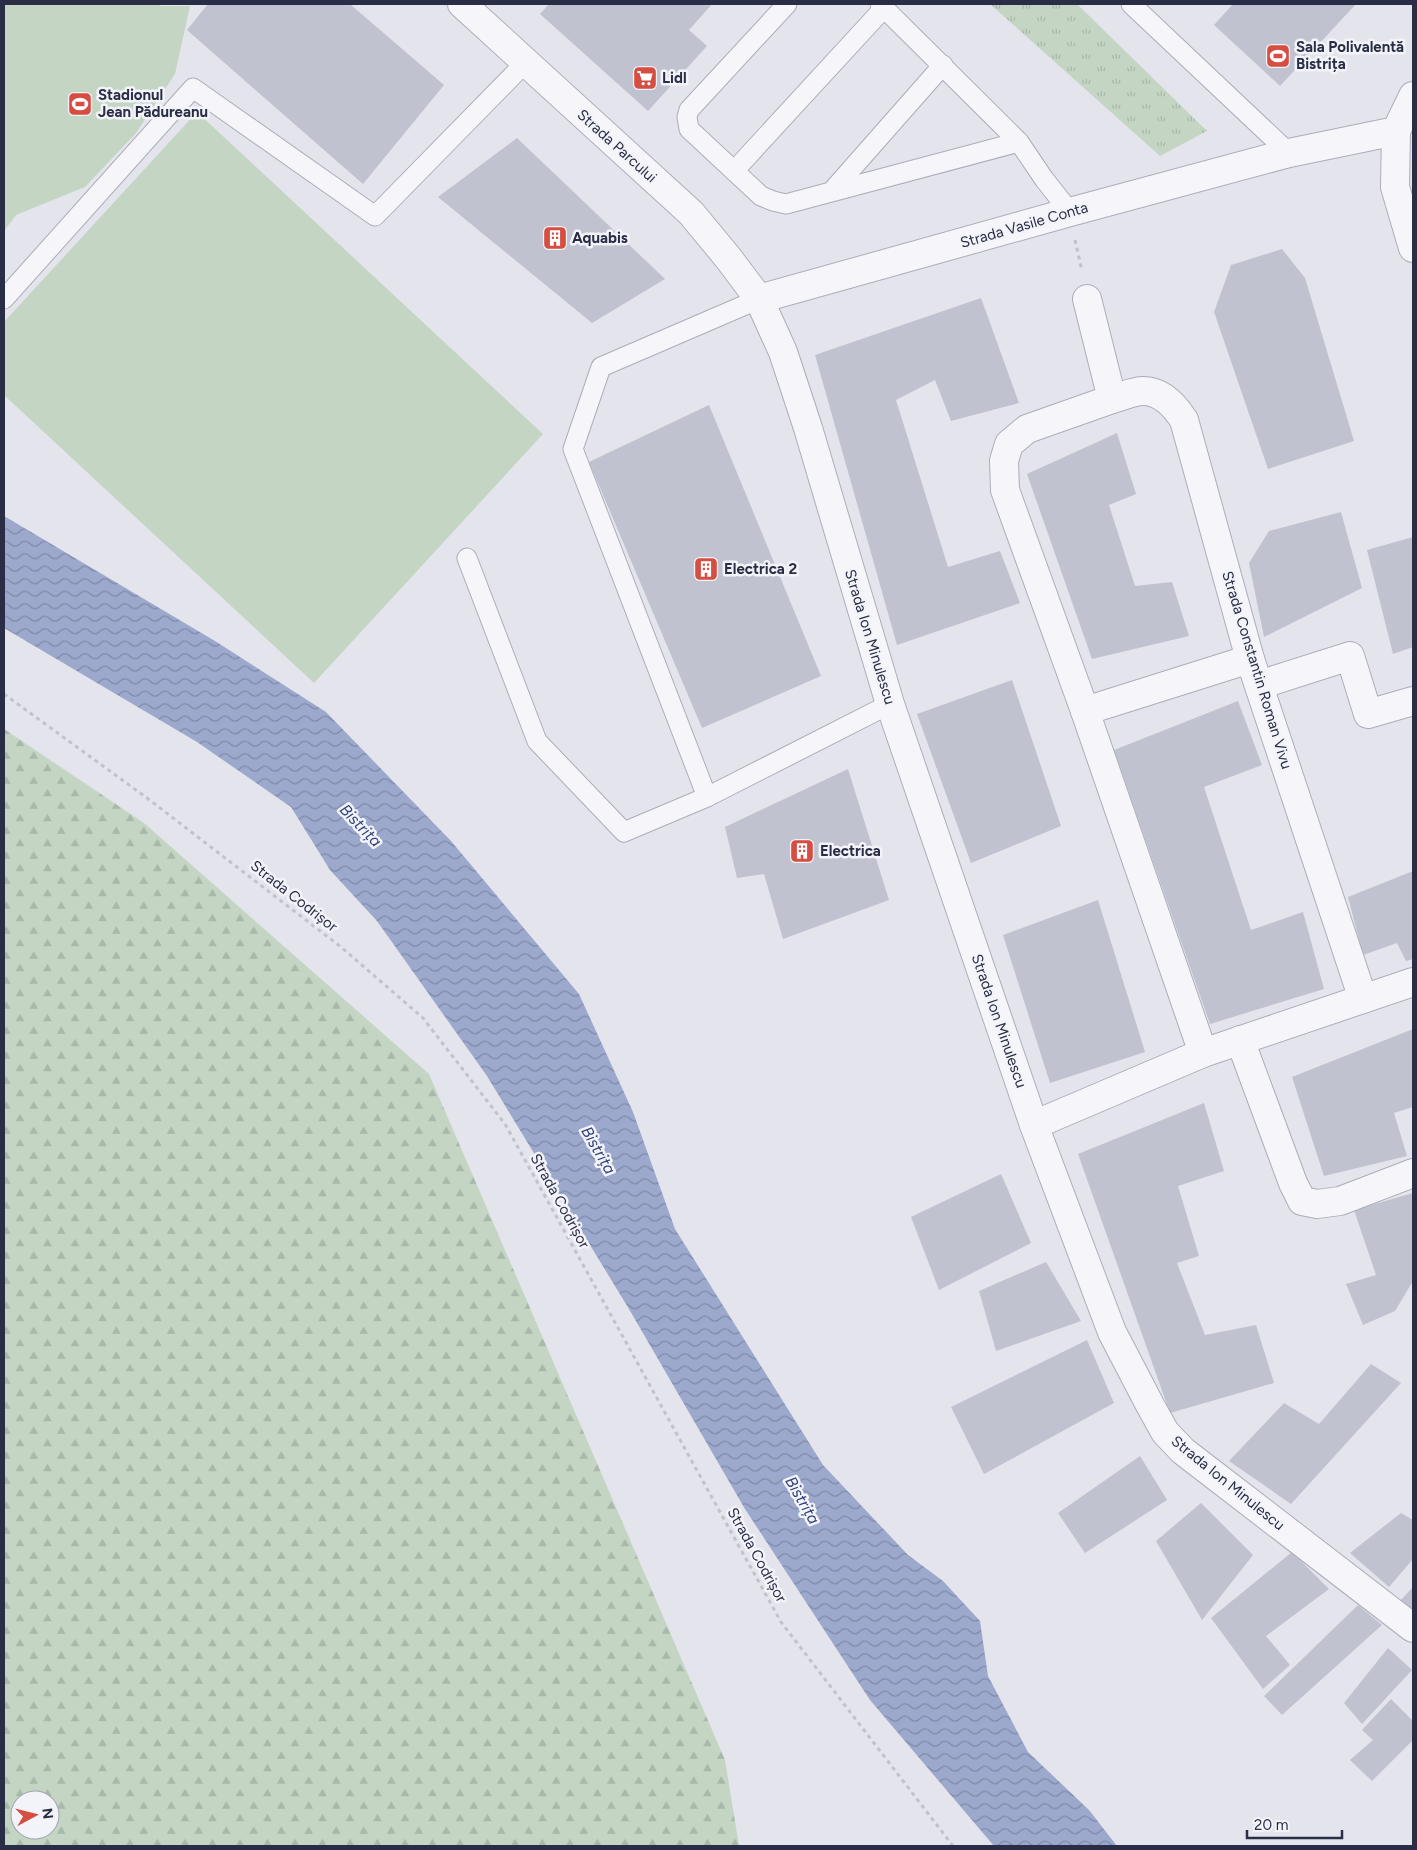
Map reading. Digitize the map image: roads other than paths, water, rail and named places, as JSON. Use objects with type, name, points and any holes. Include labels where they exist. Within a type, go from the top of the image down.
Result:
[{"type":"street","name":"Strada Parcului","points":[[462,4],[690,213],[729,259],[759,299]]},
{"type":"street","points":[[1413,96],[1396,131],[1395,187],[1413,248]]},
{"type":"street","name":"Strada Vasile Conta","points":[[759,299],[1289,153],[1396,131]]},
{"type":"street","name":"Strada Ion Minulescu","points":[[759,299],[783,352],[808,428],[890,704],[1034,1125],[1112,1332],[1165,1432],[1184,1451],[1413,1628]]},
{"type":"street","points":[[1087,299],[1112,399]]},
{"type":"street","name":"Strada Constantin Roman Vivu","points":[[1203,1053],[1085,711],[1005,490],[1004,461],[1009,444],[1027,429],[1112,399],[1143,391],[1158,395],[1173,404],[1184,420],[1250,659],[1363,999]]},
{"type":"street","points":[[1259,685],[1350,656],[1368,714],[1413,701]]},
{"type":"street","points":[[1085,711],[1250,659]]},
{"type":"street","points":[[1034,1125],[1203,1053],[1413,982]]},
{"type":"street","points":[[1240,1040],[1293,1183],[1302,1201],[1317,1204],[1340,1201],[1413,1173]]},
{"type":"lane","points":[[787,4],[688,110],[687,117],[689,129],[761,196],[786,204],[1020,142]]},
{"type":"lane","points":[[1131,4],[1289,153]]},
{"type":"lane","points":[[734,171],[882,6],[1020,142],[1044,179],[1070,212]]},
{"type":"lane","points":[[4,299],[193,88],[375,216],[526,62]]},
{"type":"lane","points":[[832,191],[943,66]]},
{"type":"lane","points":[[708,798],[573,449],[601,367],[759,299]]},
{"type":"lane","points":[[467,558],[538,740],[624,832],[708,798],[890,704]]},
{"type":"water","name":"Bistrița","points":[[4,516],[215,641],[326,712],[451,841],[579,994],[633,1112],[675,1229],[823,1465],[908,1555],[943,1581],[980,1621],[988,1676],[1028,1752],[1089,1810],[1117,1846],[994,1846],[870,1700],[745,1509],[629,1309],[487,1076],[377,921],[330,870],[291,807],[197,742],[4,628]]},
{"type":"place","name":"Sala Polivalentă Bistrița","points":[[1278,56]]},
{"type":"place","name":"Lidl","points":[[645,78]]},
{"type":"place","name":"Stadionul Jean Pădureanu","points":[[80,104]]},
{"type":"place","name":"Aquabis","points":[[555,238]]},
{"type":"place","name":"Electrica 2","points":[[706,569]]},
{"type":"place","name":"Electrica","points":[[802,851]]}]
